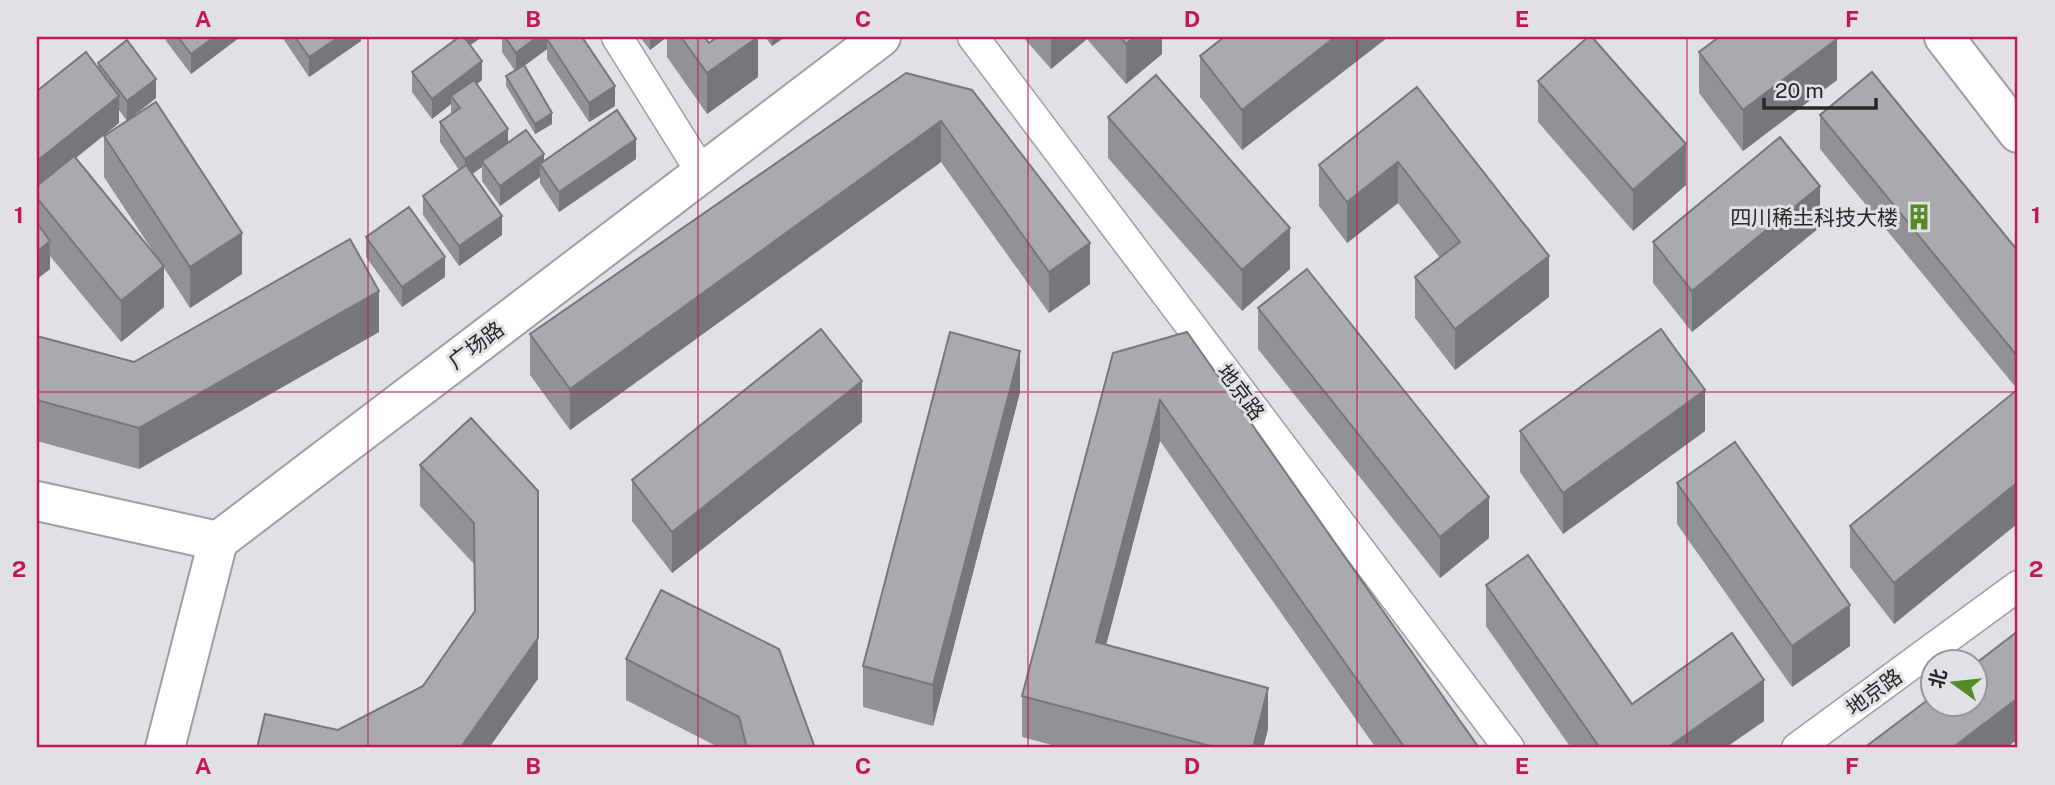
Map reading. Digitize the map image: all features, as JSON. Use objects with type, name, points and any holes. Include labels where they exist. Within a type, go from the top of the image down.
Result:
[{"type":"street","points":[[617,37],[702,173]]},
{"type":"street","name":"广场路","points":[[218,541],[881,37]]},
{"type":"street","name":"地京路","points":[[973,37],[1509,748]]},
{"type":"street","points":[[1944,37],[2018,133]]},
{"type":"street","points":[[37,502],[218,541],[165,748]]},
{"type":"street","name":"地京路","points":[[1797,748],[2018,586]]},
{"type":"building","points":[[178,37],[214,37],[191,54]]},
{"type":"building","points":[[295,37],[339,37],[309,57]]},
{"type":"building","points":[[459,37],[464,37],[482,61],[432,99],[412,72]]},
{"type":"building","points":[[505,37],[537,37],[516,53]]},
{"type":"building","points":[[582,37],[615,86],[589,103],[547,39]]},
{"type":"building","points":[[681,37],[704,37],[709,43],[717,37],[758,37],[707,73]]},
{"type":"building","points":[[1120,37],[1134,37],[1126,44]]},
{"type":"building","points":[[1224,37],[1335,37],[1242,110],[1200,56]]},
{"type":"building","points":[[1588,37],[1592,37],[1686,144],[1633,190],[1538,81]]},
{"type":"building","points":[[1719,37],[1837,39],[1743,110],[1699,52]]},
{"type":"building","points":[[127,40],[156,79],[127,101],[98,63]]},
{"type":"building","points":[[86,52],[119,96],[37,161],[37,91]]},
{"type":"building","points":[[524,65],[552,113],[535,124],[506,76]]},
{"type":"building","name":"四川稀土科技大楼","points":[[1872,72],[2018,251],[2018,357],[1820,115]]},
{"type":"building","points":[[906,73],[972,90],[1090,243],[1049,272],[941,121],[570,389],[530,334]]},
{"type":"building","points":[[1156,75],[1290,228],[1242,270],[1108,117]]},
{"type":"building","points":[[474,80],[508,129],[465,159],[440,122],[460,108],[451,96]]},
{"type":"building","points":[[1417,87],[1549,256],[1455,329],[1415,277],[1460,242],[1398,162],[1347,202],[1319,165]]},
{"type":"building","points":[[156,102],[242,233],[190,267],[104,136]]},
{"type":"building","points":[[617,110],[636,139],[559,192],[540,164]]},
{"type":"building","points":[[526,130],[544,154],[500,186],[482,161]]},
{"type":"building","points":[[1780,137],[1820,186],[1692,291],[1653,242]]},
{"type":"building","points":[[74,156],[164,266],[121,301],[37,198],[37,186]]},
{"type":"building","points":[[466,165],[502,216],[459,246],[423,196]]},
{"type":"building","points":[[409,207],[445,257],[402,287],[366,237]]},
{"type":"building","points":[[37,223],[50,241],[37,252]]},
{"type":"building","points":[[350,239],[379,291],[139,428],[37,400],[37,336],[134,362]]},
{"type":"building","points":[[1307,269],[1489,497],[1440,537],[1258,308]]},
{"type":"building","points":[[821,329],[862,381],[672,532],[632,480]]},
{"type":"building","points":[[1661,329],[1705,390],[1563,493],[1520,431]]},
{"type":"building","points":[[950,332],[1020,351],[933,685],[863,666]]},
{"type":"building","points":[[1187,332],[1479,748],[1405,748],[1160,400],[1096,642],[1268,688],[1253,748],[1218,748],[1022,696],[1113,353]]},
{"type":"building","points":[[2018,389],[2018,482],[1894,583],[1850,526]]},
{"type":"building","points":[[471,418],[538,491],[538,638],[461,747],[257,748],[265,714],[338,730],[423,686],[475,611],[474,523],[420,465]]},
{"type":"building","points":[[1735,442],[1850,605],[1792,646],[1677,483]]},
{"type":"building","points":[[1528,555],[1632,704],[1732,633],[1764,680],[1667,748],[1600,748],[1486,585]]},
{"type":"building","points":[[661,590],[779,649],[815,748],[747,748],[739,717],[626,659]]},
{"type":"building","points":[[2018,631],[2018,698],[1952,748],[1864,748],[1918,707],[1918,718],[1988,718],[1988,654]]},
{"type":"place","name":"四川稀土科技大楼","points":[[1919,217]]}]
